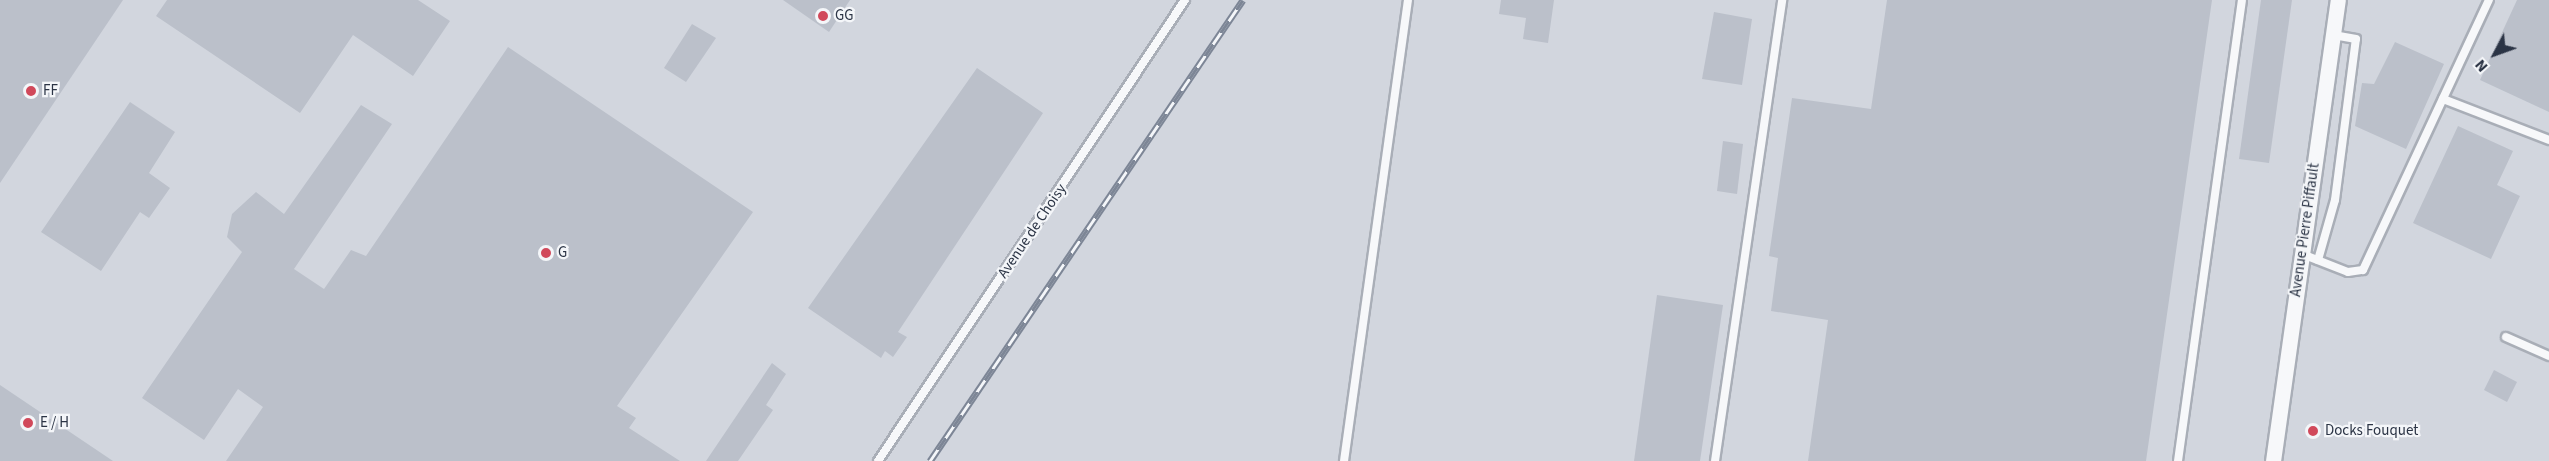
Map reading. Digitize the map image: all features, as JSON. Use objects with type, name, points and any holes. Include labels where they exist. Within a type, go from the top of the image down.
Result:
[{"type":"street","name":"Avenue Pierre Piffault","points":[[2273,461],[2338,0]]},
{"type":"lane","name":"Avenue de Choisy","points":[[878,461],[1185,0]]},
{"type":"lane","points":[[1344,461],[1408,0]]},
{"type":"lane","points":[[1715,461],[1782,0]]},
{"type":"lane","points":[[2178,461],[2242,0]]},
{"type":"lane","points":[[2302,254],[2348,272],[2363,270],[2489,0]]},
{"type":"lane","points":[[2318,260],[2335,200],[2356,39],[2333,35]]},
{"type":"lane","points":[[2443,99],[2549,140]]},
{"type":"lane","points":[[2506,337],[2549,356]]},
{"type":"shaded area","points":[[0,0],[2549,0],[2549,461],[0,461]]},
{"type":"building","name":"FF","points":[[0,0],[123,0],[0,183]]},
{"type":"building","points":[[167,0],[418,0],[450,21],[413,76],[353,35],[300,113],[156,16]]},
{"type":"building","name":"GG","points":[[783,0],[850,0],[829,32]]},
{"type":"building","points":[[1501,0],[1554,0],[1548,43],[1523,39],[1526,18],[1499,14]]},
{"type":"building","points":[[1887,0],[2212,0],[2146,461],[1808,461],[1828,320],[1771,311],[1778,258],[1769,256],[1792,98],[1871,109]]},
{"type":"building","points":[[2261,0],[2292,0],[2269,163],[2239,159]]},
{"type":"building","points":[[2517,0],[2549,0],[2549,112],[2480,80]]},
{"type":"building","points":[[1714,12],[1752,19],[1742,85],[1702,79]]},
{"type":"building","points":[[692,24],[716,38],[686,82],[664,68]]},
{"type":"building","points":[[2395,42],[2444,64],[2406,149],[2355,126],[2362,83],[2374,84]]},
{"type":"building","name":"G","points":[[508,47],[753,212],[617,406],[636,418],[629,428],[680,461],[226,461],[263,407],[238,389],[204,440],[142,398],[242,252],[227,237],[232,214],[256,192],[284,214],[361,105],[392,124],[294,269],[324,289],[351,250],[366,256]]},
{"type":"building","points":[[977,68],[1043,113],[898,332],[907,337],[893,357],[885,351],[881,358],[808,308]]},
{"type":"building","points":[[130,102],[175,132],[149,173],[170,188],[149,218],[140,212],[101,271],[41,232]]},
{"type":"building","points":[[2458,126],[2513,151],[2497,185],[2520,196],[2491,259],[2413,223]]},
{"type":"building","points":[[1723,141],[1743,144],[1737,194],[1717,191]]},
{"type":"building","points":[[1657,295],[1723,305],[1700,461],[1634,461]]},
{"type":"building","points":[[772,363],[786,374],[766,405],[773,410],[738,461],[706,461]]},
{"type":"building","points":[[2494,370],[2517,382],[2507,402],[2484,390]]},
{"type":"building","name":"E / H","points":[[0,385],[113,461],[0,461]]},
{"type":"railway","points":[[930,461],[1243,0]]},
{"type":"place","name":"GG","points":[[823,16]]},
{"type":"place","name":"FF","points":[[31,91]]},
{"type":"place","name":"G","points":[[546,253]]},
{"type":"place","name":"E / H","points":[[28,423]]},
{"type":"place","name":"Docks Fouquet","points":[[2313,431]]}]
